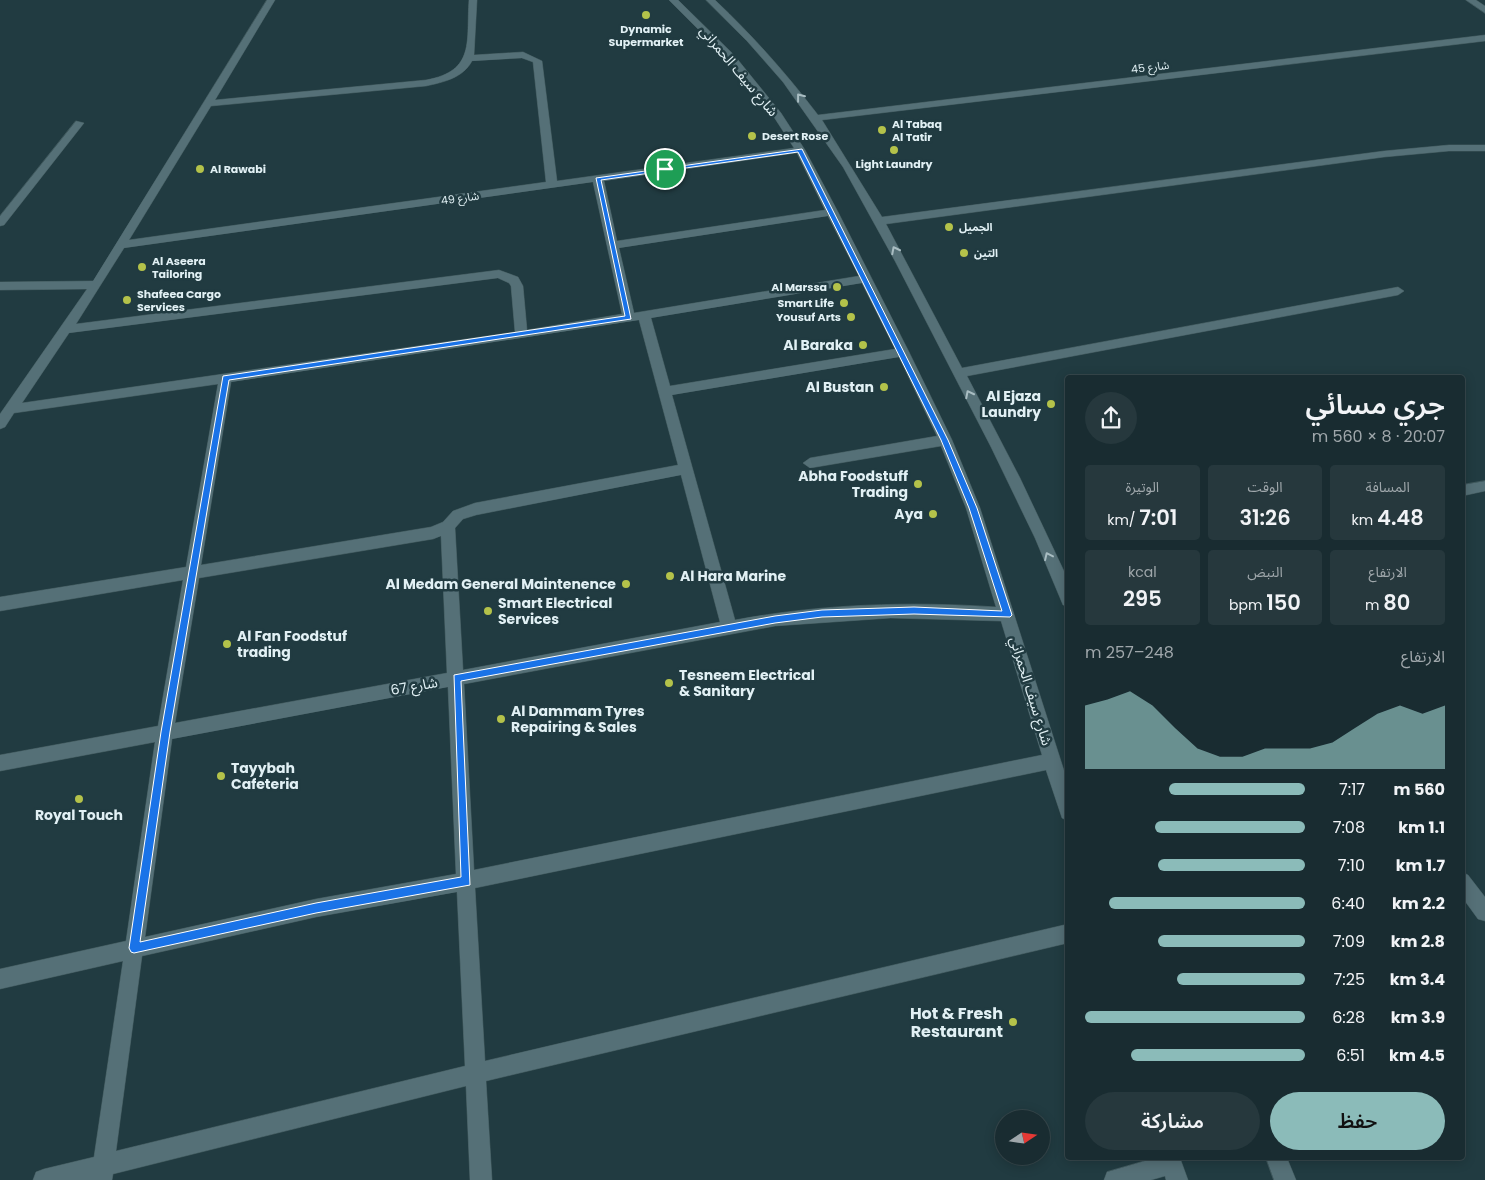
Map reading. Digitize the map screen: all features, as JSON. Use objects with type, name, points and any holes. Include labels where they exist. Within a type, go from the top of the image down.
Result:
[{"type":"street","points":[[0,424],[96,285],[271,0]]},
{"type":"street","points":[[208,103],[426,83],[451,76],[467,65],[470,58],[473,0]]},
{"type":"street","name":"شارع سيف الحمراني","points":[[673,0],[731,57],[776,113],[800,150],[945,440],[973,508],[1065,802]]},
{"type":"street","name":"شارع سيف الحمراني","points":[[710,0],[777,68],[817,118],[880,221],[1064,580]]},
{"type":"street","points":[[1470,0],[1485,10]]},
{"type":"street","name":"شارع 45","points":[[817,118],[1485,38]]},
{"type":"street","points":[[470,58],[523,55],[537,61],[552,185]]},
{"type":"street","points":[[0,223],[78,123]]},
{"type":"street","points":[[880,221],[1384,154],[1450,148],[1485,148]]},
{"type":"street","name":"شارع 49","points":[[121,245],[800,150]]},
{"type":"street","points":[[598,179],[628,318]]},
{"type":"street","points":[[612,245],[832,212]]},
{"type":"street","points":[[67,329],[499,274],[514,280],[517,286],[521,335]]},
{"type":"street","points":[[11,409],[521,335],[866,280]]},
{"type":"street","points":[[0,286],[96,285]]},
{"type":"street","points":[[959,373],[1398,290]]},
{"type":"street","points":[[644,315],[729,628]]},
{"type":"street","points":[[665,390],[902,352]]},
{"type":"street","points":[[102,1172],[165,732],[226,378]]},
{"type":"street","points":[[810,463],[945,440]]},
{"type":"street","points":[[0,604],[433,533],[448,526],[458,515],[475,509],[686,469]]},
{"type":"street","points":[[1465,490],[1485,486]]},
{"type":"street","points":[[448,526],[457,678],[480,1180]]},
{"type":"street","name":"شارع 67","points":[[0,763],[784,618],[867,611],[960,611],[1008,615]]},
{"type":"street","points":[[0,980],[316,908],[466,881],[1052,761]]},
{"type":"street","points":[[1465,885],[1485,912]]},
{"type":"street","points":[[44,1180],[102,1172],[475,1074],[1065,934]]},
{"type":"street","points":[[1278,1160],[1285,1180]]},
{"type":"street","points":[[1115,1180],[1173,1167]]},
{"type":"place","name":"Dynamic Supermarket","points":[[646,15]]},
{"type":"place","name":"Al Tabaq Al Tatir","points":[[882,130]]},
{"type":"place","name":"Desert Rose","points":[[752,136]]},
{"type":"place","name":"Light Laundry","points":[[894,150]]},
{"type":"place","name":"Al Rawabi","points":[[200,169]]},
{"type":"place","name":"الجميل","points":[[949,227]]},
{"type":"place","name":"التين","points":[[964,253]]},
{"type":"place","name":"Al Aseera Tailoring","points":[[142,267]]},
{"type":"place","name":"Al Marssa","points":[[837,287]]},
{"type":"place","name":"Shafeea Cargo Services","points":[[127,300]]},
{"type":"place","name":"Smart Life","points":[[844,303]]},
{"type":"place","name":"Yousuf Arts","points":[[851,317]]},
{"type":"place","name":"Al Baraka","points":[[863,345]]},
{"type":"place","name":"Al Bustan","points":[[884,387]]},
{"type":"place","name":"Al Ejaza Laundry","points":[[1051,404]]},
{"type":"place","name":"Abha Foodstuff Trading","points":[[918,484]]},
{"type":"place","name":"Aya","points":[[933,514]]},
{"type":"place","name":"Al Hara Marine","points":[[670,576]]},
{"type":"place","name":"Al Medam General Maintenence","points":[[626,584]]},
{"type":"place","name":"Smart Electrical Services","points":[[488,611]]},
{"type":"place","name":"Al Fan Foodstuf trading","points":[[227,644]]},
{"type":"place","name":"Tesneem Electrical & Sanitary","points":[[669,683]]},
{"type":"place","name":"Al Dammam Tyres Repairing & Sales","points":[[501,719]]},
{"type":"place","name":"Tayybah Cafeteria","points":[[221,776]]},
{"type":"place","name":"Royal Touch","points":[[79,799]]},
{"type":"place","name":"Hot & Fresh Restaurant","points":[[1013,1022]]},
{"type":"route","points":[[800,150],[945,440],[973,508],[1008,615],[914,610],[867,611],[775,619],[457,678],[466,881],[316,908],[134,948],[165,732],[226,378],[628,318],[598,179],[665,169],[800,150]]}]
